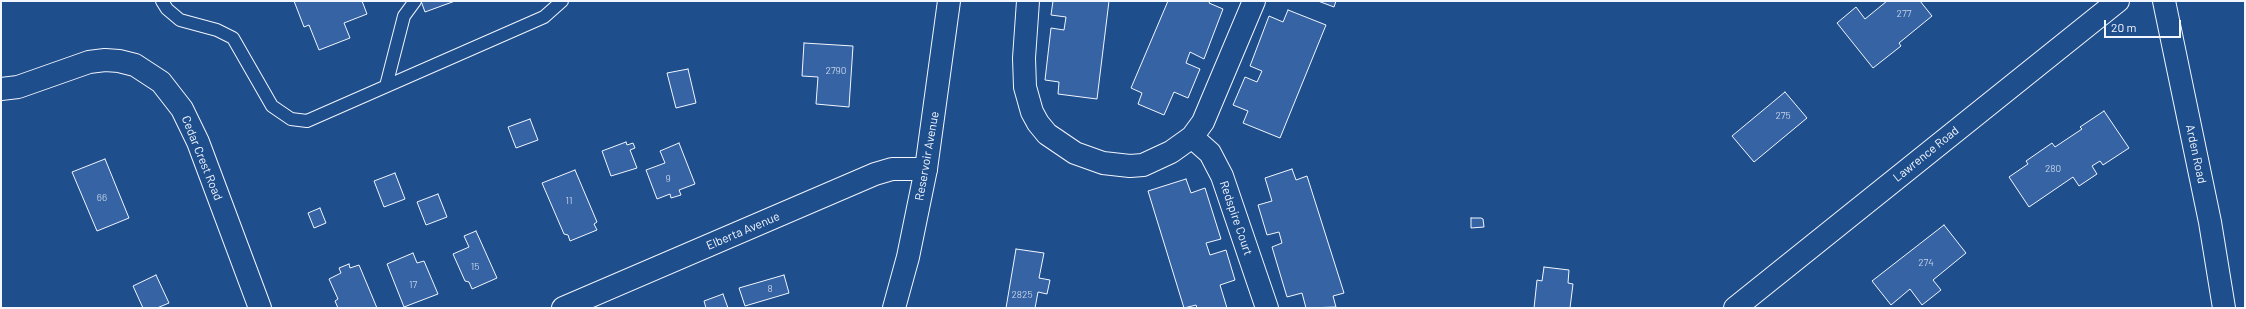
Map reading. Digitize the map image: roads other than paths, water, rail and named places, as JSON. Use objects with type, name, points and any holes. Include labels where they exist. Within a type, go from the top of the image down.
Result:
[{"type":"street","name":"Reservoir Avenue","points":[[894,308],[908,257],[926,169],[949,1]]},
{"type":"street","points":[[1028,1],[1024,58],[1025,87],[1032,112],[1047,134],[1060,144],[1090,159],[1116,166],[1143,164],[1171,152],[1192,136],[1203,122],[1254,1]]},
{"type":"street","name":"Lawrence Road","points":[[1735,308],[2118,1]]},
{"type":"street","name":"Arden Road","points":[[2164,1],[2210,222],[2224,308]]},
{"type":"street","name":"Cedar Crest Road","points":[[1,89],[18,87],[88,62],[105,60],[119,61],[135,66],[161,82],[182,109],[198,142],[260,308]]},
{"type":"street","name":"Redspire Court","points":[[1192,136],[1210,153],[1222,176],[1267,308]]},
{"type":"street","name":"Elberta Avenue","points":[[563,308],[875,174],[892,170],[926,169]]},
{"type":"lane","points":[[162,1],[167,9],[180,20],[217,30],[233,38],[272,106],[291,119],[307,121],[544,17],[562,1]]},
{"type":"lane","points":[[386,86],[404,16],[415,1]]}]
